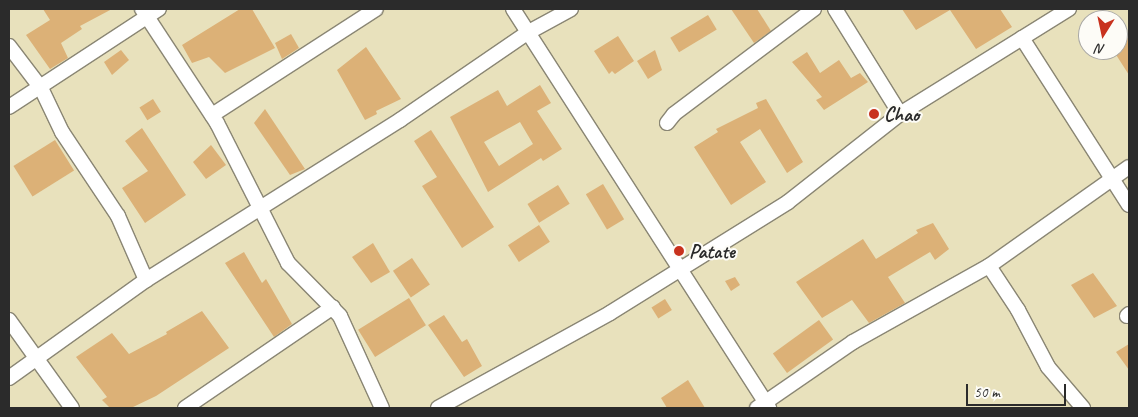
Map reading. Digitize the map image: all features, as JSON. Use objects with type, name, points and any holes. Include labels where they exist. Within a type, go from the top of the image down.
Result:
[{"type":"street","points":[[212,115],[376,9]]},
{"type":"street","points":[[513,9],[680,269],[764,406],[853,342],[989,266],[1129,167]]},
{"type":"street","points":[[9,378],[146,280],[260,211],[466,77],[527,33],[571,9]]},
{"type":"street","points":[[667,123],[674,114],[814,9]]},
{"type":"street","points":[[835,9],[900,114]]},
{"type":"street","points":[[438,408],[610,313],[788,202],[900,114],[1068,9]]},
{"type":"street","points":[[9,107],[41,88],[149,11],[212,115],[260,211],[297,275],[333,307],[382,408]]},
{"type":"street","points":[[1022,38],[1114,177],[1129,205]]},
{"type":"street","points":[[9,46],[41,88],[62,132],[118,216],[146,280]]},
{"type":"street","points":[[989,266],[1018,310],[1048,367],[1083,408]]},
{"type":"street","points":[[184,408],[333,307]]},
{"type":"street","points":[[9,320],[72,408]]},
{"type":"building","points":[[43,9],[112,9],[80,26],[82,29],[61,43],[68,58],[50,69],[26,35],[50,20]]},
{"type":"building","points":[[240,9],[252,9],[275,48],[225,73],[209,57],[192,63],[182,45]]},
{"type":"building","points":[[731,9],[757,9],[771,31],[754,43]]},
{"type":"building","points":[[902,9],[1000,9],[1012,27],[976,49],[950,10],[916,30]]},
{"type":"building","points":[[708,15],[717,30],[679,52],[670,38]]},
{"type":"building","points":[[291,34],[299,48],[282,59],[275,43]]},
{"type":"building","points":[[618,36],[634,61],[615,74],[612,71],[609,74],[594,51]]},
{"type":"building","points":[[1128,38],[1129,75],[1119,60],[1128,60]]},
{"type":"building","points":[[366,47],[401,99],[376,111],[377,114],[365,120],[337,70]]},
{"type":"building","points":[[121,50],[129,60],[112,75],[104,62]]},
{"type":"building","points":[[655,50],[662,70],[648,79],[637,61]]},
{"type":"building","points":[[807,52],[820,73],[839,60],[851,78],[860,73],[868,82],[824,110],[816,100],[822,97],[792,62]]},
{"type":"building","points":[[540,85],[551,103],[537,111],[562,149],[543,161],[541,158],[488,192],[450,117],[498,90],[507,106]],"holes":[[[520,122],[533,144],[499,166],[484,142]]]},
{"type":"building","points":[[153,99],[161,112],[147,120],[139,107]]},
{"type":"building","points":[[766,99],[803,162],[787,173],[760,129],[740,142],[766,182],[731,205],[694,147],[718,132],[716,129],[758,108],[756,103]]},
{"type":"building","points":[[265,109],[305,169],[290,175],[254,123]]},
{"type":"building","points":[[142,128],[186,195],[145,223],[122,188],[148,171],[125,141]]},
{"type":"building","points":[[431,130],[494,227],[462,248],[422,186],[437,177],[414,141]]},
{"type":"building","points":[[55,140],[74,171],[33,196],[13,166]]},
{"type":"building","points":[[211,145],[226,165],[206,179],[193,162]]},
{"type":"building","points":[[603,184],[624,219],[607,229],[586,194]]},
{"type":"building","points":[[558,185],[570,204],[539,223],[527,204]]},
{"type":"building","points":[[933,223],[949,249],[935,260],[930,252],[888,277],[905,303],[869,323],[852,300],[822,318],[796,282],[863,239],[876,259],[918,233],[916,230]]},
{"type":"building","points":[[539,225],[550,242],[519,262],[508,245]]},
{"type":"building","points":[[373,243],[390,272],[371,283],[352,257]]},
{"type":"building","points":[[244,252],[262,283],[266,279],[292,324],[274,337],[225,263]]},
{"type":"building","points":[[412,258],[430,285],[411,297],[393,271]]},
{"type":"building","points":[[1093,273],[1117,306],[1094,318],[1071,285]]},
{"type":"building","points":[[735,277],[740,285],[731,291],[725,281]]},
{"type":"building","points":[[409,298],[426,325],[375,357],[358,330]]},
{"type":"building","points":[[665,299],[672,310],[658,319],[651,307]]},
{"type":"building","points":[[202,311],[229,348],[156,396],[131,408],[110,408],[102,400],[107,397],[76,357],[112,333],[129,354],[167,334],[166,332]]},
{"type":"building","points":[[444,315],[462,342],[467,339],[482,366],[464,377],[428,325]]},
{"type":"building","points":[[819,320],[833,339],[787,373],[773,354]]},
{"type":"building","points":[[1129,344],[1129,370],[1116,352]]},
{"type":"building","points":[[688,380],[705,408],[667,408],[661,398]]},
{"type":"place","name":"Chao","points":[[874,114]]},
{"type":"place","name":"Patate","points":[[679,251]]}]
